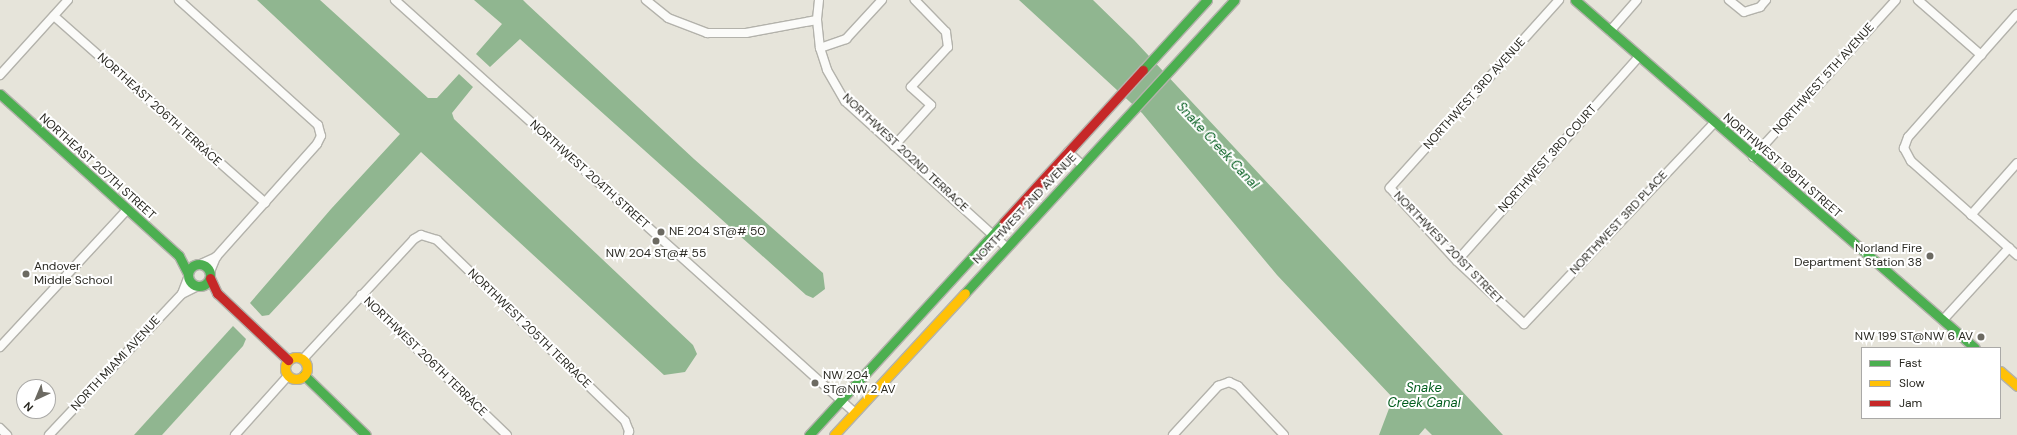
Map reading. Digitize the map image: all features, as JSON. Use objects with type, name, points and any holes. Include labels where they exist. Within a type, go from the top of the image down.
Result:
[{"type":"main road","name":"NORTHWEST 2ND AVENUE","points":[[809,435],[1207,0]]},
{"type":"main road","name":"NORTHWEST 2ND AVENUE","points":[[834,435],[1234,0]]},
{"type":"main road","name":"NORTHWEST 199TH STREET","points":[[1575,0],[1753,157],[1974,347]]},
{"type":"main road","name":"NORTHEAST 207TH STREET","points":[[0,94],[179,257],[188,276]]},
{"type":"main road","name":"NORTHEAST 207TH STREET","points":[[179,257],[199,264]]},
{"type":"main road","points":[[218,293],[191,283],[188,276],[191,268],[199,264],[210,275],[218,293],[288,360]]},
{"type":"main road","points":[[200,286],[210,275]]},
{"type":"main road","points":[[293,357],[303,359],[307,367],[304,375],[296,379],[288,376],[285,366],[288,360],[293,357]]},
{"type":"main road","points":[[2001,372],[2017,386]]},
{"type":"main road","points":[[304,375],[364,434]]},
{"type":"street","points":[[0,75],[68,0]]},
{"type":"street","points":[[179,0],[318,126],[320,136],[317,144],[216,257],[210,275]]},
{"type":"street","name":"NORTHWEST 204TH STREET","points":[[395,0],[854,412]]},
{"type":"street","points":[[646,0],[668,18],[707,33],[746,33],[816,20]]},
{"type":"street","name":"NORTHWEST 202ND TERRACE","points":[[819,0],[816,20],[820,48],[827,70],[845,101],[1006,247]]},
{"type":"street","points":[[820,48],[846,39],[882,0]]},
{"type":"street","points":[[894,146],[931,105],[911,87],[948,47],[946,32],[915,0]]},
{"type":"street","name":"NORTHWEST 3RD AVENUE","points":[[1390,188],[1559,0]]},
{"type":"street","points":[[1610,30],[1637,0]]},
{"type":"street","points":[[1729,0],[1744,12],[1760,7],[1766,0]]},
{"type":"street","name":"NORTHWEST 5TH AVENUE","points":[[1753,157],[1896,0]]},
{"type":"street","points":[[1918,0],[1980,55]]},
{"type":"street","points":[[2017,14],[1908,137],[1904,148],[1911,161],[2017,256]]},
{"type":"street","name":"NORTHEAST 206TH TERRACE","points":[[54,16],[265,203]]},
{"type":"street","name":"NORTHWEST 3RD COURT","points":[[1457,261],[1639,57]]},
{"type":"street","name":"NORTHWEST 3RD PLACE","points":[[1524,324],[1714,123]]},
{"type":"street","points":[[1068,152],[1082,165]]},
{"type":"street","points":[[1971,214],[2017,163]]},
{"type":"street","name":"NORTHWEST 201ST STREET","points":[[1390,188],[1457,261],[1524,324]]},
{"type":"street","points":[[0,348],[127,210]]},
{"type":"street","name":"NORTHWEST 205TH TERRACE","points":[[361,295],[414,239],[421,235],[437,240],[625,421],[629,433]]},
{"type":"street","points":[[1944,320],[2009,248]]},
{"type":"street","points":[[199,264],[216,257]]},
{"type":"street","name":"NORTH MIAMI AVENUE","points":[[182,294],[188,276]]},
{"type":"street","name":"NORTH MIAMI AVENUE","points":[[49,435],[182,294],[200,286]]},
{"type":"street","points":[[303,359],[361,295]]},
{"type":"street","name":"NORTHWEST 206TH TERRACE","points":[[361,295],[507,435]]},
{"type":"street","points":[[234,435],[288,376]]},
{"type":"street","points":[[1173,435],[1218,386],[1229,382],[1238,386],[1284,435]]},
{"type":"street","points":[[0,428],[8,435]]},
{"type":"water","points":[[257,0],[320,0],[428,98],[437,98],[459,74],[473,87],[452,113],[454,119],[693,345],[697,354],[685,372],[664,375],[421,152],[269,315],[262,316],[250,303],[331,209],[400,134]]},
{"type":"water","points":[[474,0],[523,0],[694,159],[823,273],[825,289],[813,298],[806,295],[520,39],[490,67],[476,54],[502,24]]},
{"type":"water","name":"Snake Creek Canal","points":[[1019,0],[1093,0],[1134,40],[1503,435],[1432,435],[1425,428],[1419,435],[1379,435],[1393,398],[1277,275],[1142,113]]},
{"type":"water","points":[[233,326],[246,339],[243,346],[162,435],[134,435]]},
{"type":"traffic: fast","points":[[1143,70],[1207,0]]},
{"type":"traffic: fast","points":[[965,293],[1234,0]]},
{"type":"traffic: fast","points":[[1575,0],[1974,347]]},
{"type":"traffic: fast","points":[[0,94],[179,256],[188,274]]},
{"type":"traffic: fast","points":[[809,435],[1004,222]]},
{"type":"traffic: fast","points":[[199,264],[207,267],[210,275],[207,283],[199,286],[191,283],[188,275],[191,267],[199,264]]},
{"type":"traffic: fast","points":[[304,375],[366,435]]},
{"type":"traffic: slow","points":[[834,435],[965,293]]},
{"type":"traffic: slow","points":[[296,357],[304,360],[307,368],[304,376],[296,379],[288,376],[285,368],[288,360],[296,357]]},
{"type":"traffic: slow","points":[[2001,372],[2017,386]]},
{"type":"traffic: jam","points":[[1004,222],[1143,70]]},
{"type":"traffic: jam","points":[[210,278],[217,293],[288,360]]},
{"type":"place","name":"NE 204 ST@# 50","points":[[661,232]]},
{"type":"place","name":"NW 204 ST@# 55","points":[[656,241]]},
{"type":"place","name":"Norland Fire Department Station 38","points":[[1930,256]]},
{"type":"place","name":"Andover Middle School","points":[[26,274]]},
{"type":"place","name":"NW 199 ST@NW 6 AV","points":[[1981,337]]},
{"type":"place","name":"NW 204 ST@NW 2 AV","points":[[815,383]]}]
